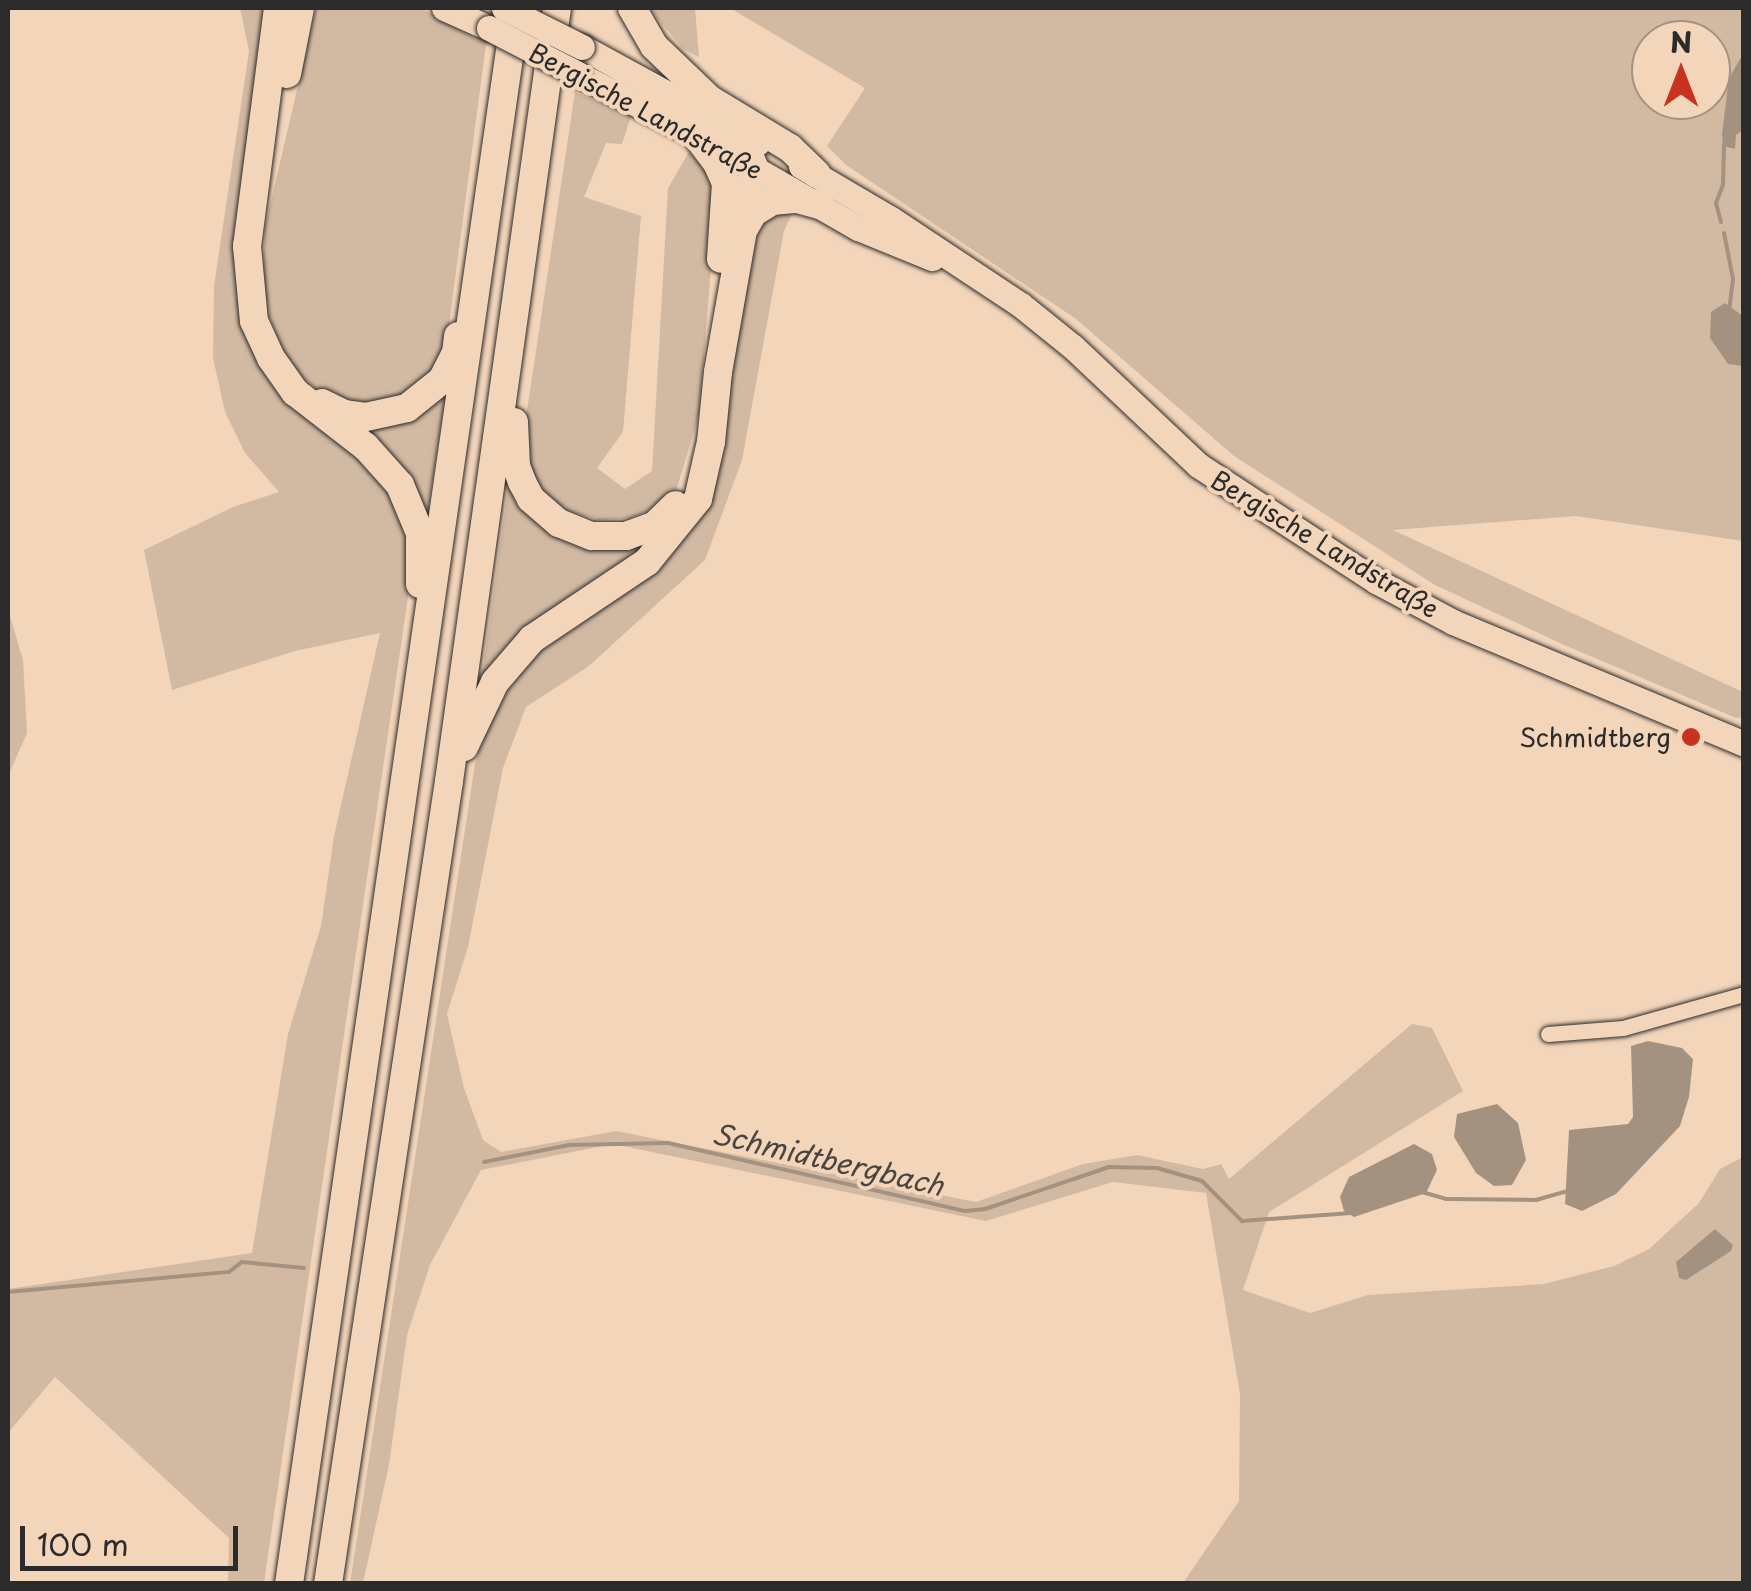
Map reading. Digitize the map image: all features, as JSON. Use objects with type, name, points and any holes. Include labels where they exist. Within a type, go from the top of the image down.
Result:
[{"type":"highway","points":[[278,8],[247,246],[249,299],[262,341],[282,376],[310,407],[379,458],[408,498],[420,533],[422,564],[408,674],[420,700]]},
{"type":"highway","points":[[300,8],[258,235],[257,289],[276,350],[296,379],[330,409],[356,416],[384,416],[426,396],[442,380],[456,353],[460,319],[478,290]]},
{"type":"highway","points":[[289,1584],[420,700],[516,8]]},
{"type":"highway","points":[[328,1584],[450,781],[557,8]]},
{"type":"highway","points":[[632,8],[654,46],[694,86],[790,148],[817,174]]},
{"type":"highway","points":[[450,781],[496,682],[532,639],[648,562],[698,498],[711,442],[718,372],[754,167],[742,134]]},
{"type":"highway","points":[[518,300],[513,443],[516,466],[532,499],[559,523],[592,536],[626,536],[654,526],[676,506],[699,461],[712,354],[728,196],[718,162],[696,135]]},
{"type":"highway","points":[[743,233],[753,213],[772,201],[797,199],[820,205]]},
{"type":"main road","name":"Bergische Landstraße","points":[[444,8],[496,18],[582,46],[817,174],[1044,322],[1214,478],[1376,581],[1454,622],[1744,744]]},
{"type":"main road","name":"Bergische Landstraße","points":[[496,18],[578,74],[888,243],[956,264]]},
{"type":"street","points":[[1548,1034],[1623,1028],[1744,994]]},
{"type":"shaded area","points":[[240,8],[271,8],[248,318],[402,511],[413,563],[264,1583],[228,1583],[229,1538],[55,1377],[8,1433],[8,1289],[252,1253],[288,1034],[321,926],[334,836],[380,633],[295,651],[172,690],[144,550],[233,507],[279,492],[245,453],[225,412],[213,358],[214,286],[249,51]]},
{"type":"shaded area","points":[[316,8],[421,8],[486,45],[447,340],[439,367],[411,393],[367,407],[322,393],[302,377],[283,350],[268,314],[263,275],[265,227]]},
{"type":"shaded area","points":[[649,8],[695,8],[699,57],[683,49]]},
{"type":"shaded area","points":[[730,8],[1743,8],[1743,541],[1576,516],[1393,530],[1743,692],[1743,717],[1736,718],[1562,644],[1435,585],[1234,456],[1076,319],[846,165],[827,146],[865,88]]},
{"type":"shaded area","points":[[1743,54],[1743,130],[1736,135],[1735,149],[1723,146],[1722,134],[1724,120],[1731,120],[1731,75]]},
{"type":"shaded area","points":[[575,92],[631,116],[622,144],[606,143],[584,197],[641,216],[623,432],[597,468],[625,489],[652,471],[668,188],[689,152],[718,184],[699,415],[676,491],[655,508],[629,518],[599,520],[569,511],[551,499],[537,486],[523,437]]},
{"type":"shaded area","points":[[795,207],[784,231],[742,460],[705,560],[589,666],[526,707],[503,768],[468,947],[447,1014],[464,1088],[483,1140],[501,1152],[616,1131],[976,1202],[1083,1164],[1137,1155],[1203,1169],[1221,1164],[1229,1179],[1412,1024],[1432,1028],[1463,1091],[1269,1212],[1243,1290],[1310,1313],[1368,1295],[1544,1284],[1614,1266],[1649,1249],[1699,1203],[1720,1169],[1743,1157],[1743,1583],[1183,1583],[1239,1501],[1240,1394],[1206,1193],[1113,1182],[986,1221],[613,1144],[481,1170],[430,1265],[407,1335],[389,1465],[363,1583],[350,1584],[475,764],[491,712],[542,645],[683,533],[758,234],[765,218]]},
{"type":"shaded area","points":[[1725,303],[1743,316],[1743,366],[1728,364],[1710,338],[1711,312]]},
{"type":"shaded area","points":[[447,385],[425,533],[343,421]]},
{"type":"shaded area","points":[[510,475],[535,522],[581,546],[657,534],[479,697]]},
{"type":"shaded area","points":[[8,609],[23,660],[27,733],[8,776]]},
{"type":"shaded area","points":[[1648,1041],[1682,1048],[1693,1059],[1689,1097],[1680,1126],[1616,1194],[1582,1211],[1565,1204],[1569,1130],[1628,1124],[1633,1117],[1631,1046]]},
{"type":"shaded area","points":[[1497,1104],[1518,1123],[1526,1160],[1512,1185],[1494,1186],[1476,1173],[1454,1137],[1457,1114]]},
{"type":"shaded area","points":[[1414,1144],[1432,1154],[1437,1170],[1426,1193],[1354,1217],[1344,1211],[1340,1197],[1349,1177]]},
{"type":"shaded area","points":[[1715,1229],[1733,1245],[1731,1251],[1686,1280],[1679,1278],[1676,1262]]},
{"type":"waterway","points":[[1721,222],[1716,203],[1723,185],[1724,145]]},
{"type":"waterway","points":[[1724,233],[1733,279],[1729,310]]},
{"type":"waterway","name":"Schmidtbergbach","points":[[484,1162],[569,1145],[668,1143],[965,1211],[985,1209],[1109,1167],[1157,1168],[1202,1181],[1242,1221],[1351,1213]]},
{"type":"waterway","name":"Schmidtbergbach","points":[[1422,1192],[1446,1199],[1536,1200],[1570,1190]]},
{"type":"waterway","name":"Schmidtbergbach","points":[[8,1292],[229,1272],[242,1262],[304,1268]]},
{"type":"place","name":"Schmidtberg","points":[[1691,737]]}]
